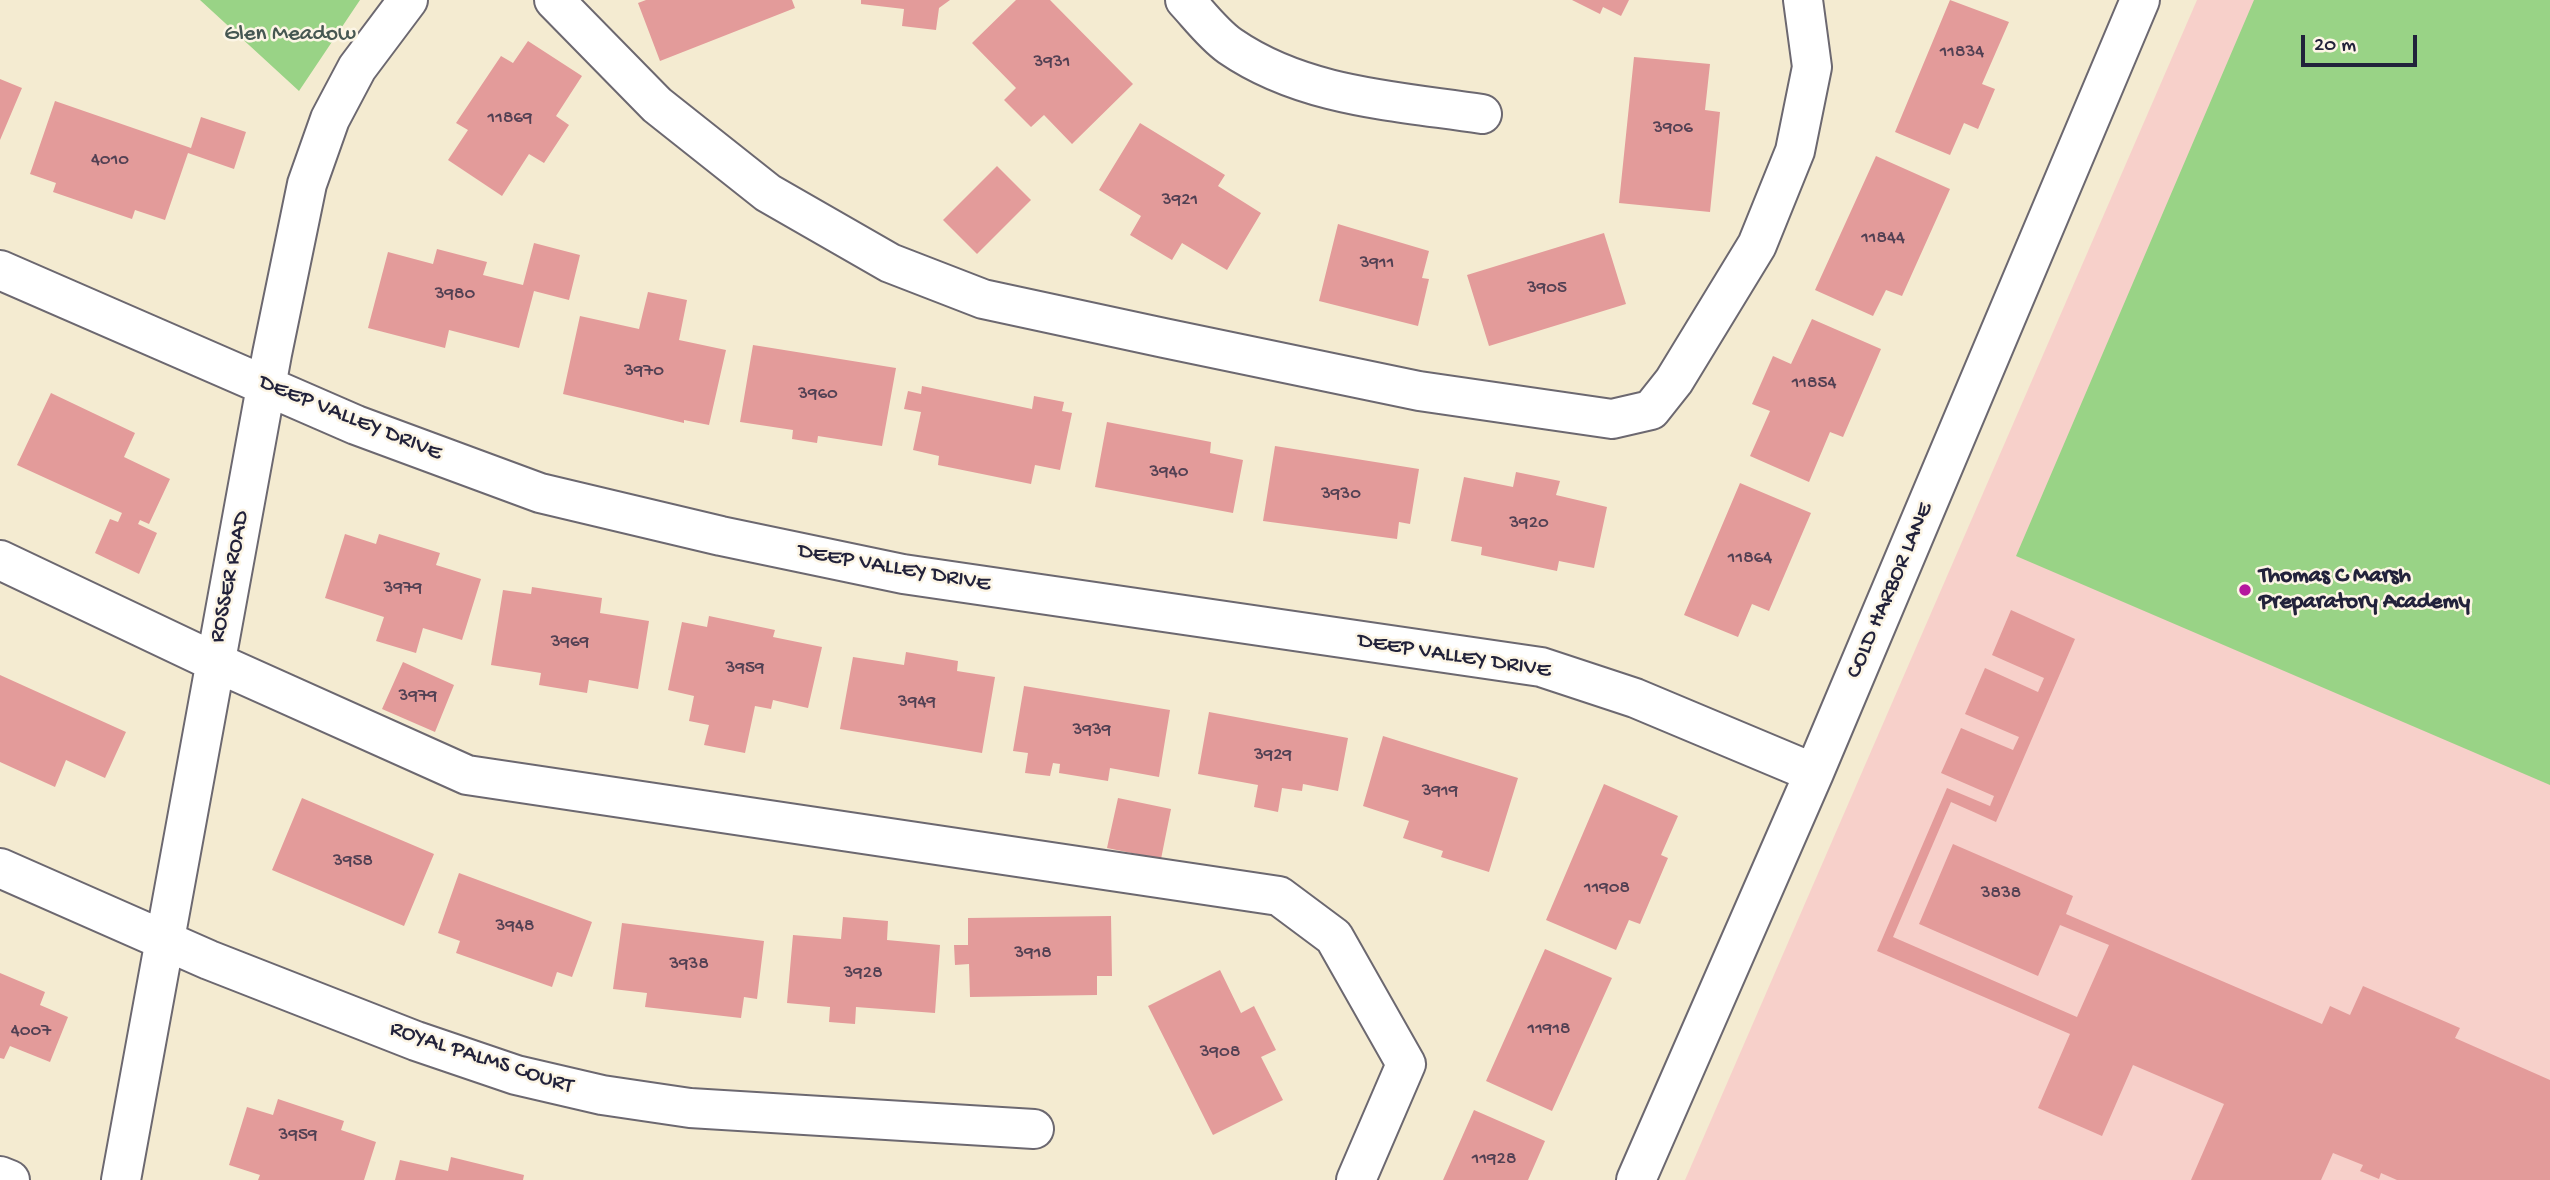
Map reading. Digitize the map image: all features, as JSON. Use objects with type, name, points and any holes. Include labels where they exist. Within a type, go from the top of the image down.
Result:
[{"type":"street","name":"ROSSER ROAD","points":[[121,1180],[167,943],[215,662],[307,184],[330,119],[357,68],[408,0]]},
{"type":"street","points":[[554,0],[657,104],[758,185],[890,262],[983,299],[1419,391],[1612,419],[1650,410],[1674,381],[1757,245],[1795,151],[1812,67],[1803,0]]},
{"type":"street","points":[[1185,0],[1228,44],[1272,71],[1331,91],[1482,114]]},
{"type":"street","name":"COLD HARBOR LANE","points":[[1636,1180],[1814,773],[2140,0]]},
{"type":"street","name":"DEEP VALLEY DRIVE","points":[[0,270],[356,425],[540,493],[721,536],[903,574],[1541,667],[1635,698],[1814,773]]},
{"type":"street","points":[[0,560],[215,662],[467,775],[1279,896],[1334,937],[1406,1065],[1356,1180]]},
{"type":"street","name":"ROYAL PALMS COURT","points":[[0,868],[167,943],[416,1041],[516,1075],[602,1096],[690,1108],[1034,1129]]},
{"type":"street","points":[[0,1175],[10,1180]]},
{"type":"shaded area","name":"Thomas C Marsh Preparatory Academy","points":[[2197,0],[2550,0],[2550,1180],[1685,1180]]},
{"type":"green space","name":"Glen Meadow","points":[[200,0],[360,0],[299,91]]},
{"type":"green space","points":[[2254,0],[2550,0],[2550,785],[2016,556]]},
{"type":"building","points":[[646,0],[792,0],[795,8],[660,61],[638,3]]},
{"type":"building","points":[[861,0],[950,0],[939,8],[936,30],[902,26],[904,9],[861,4]]},
{"type":"building","points":[[1016,0],[1050,0],[1133,84],[1072,144],[1044,115],[1031,127],[1004,100],[1016,88],[972,43]]},
{"type":"building","points":[[1572,0],[1629,0],[1621,16],[1603,7],[1600,14]]},
{"type":"building","points":[[1950,0],[2009,22],[1982,84],[1995,89],[1978,129],[1964,123],[1950,155],[1895,132]]},
{"type":"building","points":[[528,41],[582,76],[556,116],[569,125],[544,163],[529,154],[502,196],[448,160],[468,130],[456,123],[501,56],[513,63]]},
{"type":"building","points":[[1634,57],[1710,64],[1705,110],[1720,112],[1710,212],[1619,203]]},
{"type":"building","points":[[0,79],[22,88],[0,140]]},
{"type":"building","points":[[55,101],[191,148],[201,117],[246,132],[234,169],[188,153],[165,220],[135,210],[132,219],[53,192],[56,183],[30,174]]},
{"type":"building","points":[[1140,123],[1225,175],[1218,186],[1261,213],[1227,270],[1182,243],[1172,260],[1130,235],[1141,216],[1099,190]]},
{"type":"building","points":[[1876,156],[1950,189],[1902,296],[1886,290],[1873,316],[1815,290]]},
{"type":"building","points":[[997,166],[1031,200],[977,254],[943,220]]},
{"type":"building","points":[[1338,224],[1429,251],[1422,278],[1429,279],[1418,326],[1319,301]]},
{"type":"building","points":[[1604,233],[1626,304],[1489,346],[1467,275]]},
{"type":"building","points":[[534,243],[580,255],[569,300],[534,291],[519,348],[449,330],[445,348],[368,328],[388,252],[433,264],[437,249],[487,262],[483,275],[523,285]]},
{"type":"building","points":[[648,292],[687,300],[679,340],[726,350],[709,425],[684,420],[684,423],[563,394],[580,316],[639,329]]},
{"type":"building","points":[[1812,319],[1881,349],[1843,437],[1830,432],[1809,482],[1750,456],[1770,411],[1752,404],[1773,356],[1791,364]]},
{"type":"building","points":[[753,345],[896,368],[882,446],[818,436],[817,443],[792,439],[793,430],[740,422]]},
{"type":"building","points":[[922,386],[1032,409],[1034,396],[1064,402],[1062,411],[1072,413],[1060,470],[1035,465],[1031,484],[938,465],[939,456],[913,450],[921,412],[904,409],[908,391],[921,394]]},
{"type":"building","points":[[51,393],[135,433],[124,457],[170,479],[149,524],[140,520],[138,524],[157,533],[139,574],[95,553],[110,519],[118,522],[122,513],[17,465]]},
{"type":"building","points":[[1107,422],[1211,442],[1210,453],[1243,460],[1233,513],[1095,487]]},
{"type":"building","points":[[1275,446],[1419,469],[1410,524],[1399,522],[1397,539],[1263,521]]},
{"type":"building","points":[[1516,472],[1560,481],[1556,495],[1607,507],[1594,568],[1559,561],[1557,571],[1481,555],[1482,547],[1451,541],[1464,477],[1513,487]]},
{"type":"building","points":[[1740,483],[1811,513],[1769,611],[1752,604],[1738,637],[1684,615]]},
{"type":"building","points":[[345,534],[376,544],[379,534],[440,553],[436,565],[481,579],[462,640],[423,628],[416,653],[376,641],[384,617],[325,598]]},
{"type":"building","points":[[532,587],[602,598],[600,613],[649,621],[638,689],[589,680],[587,693],[539,685],[541,673],[491,665],[503,590],[531,594]]},
{"type":"building","points":[[2011,610],[2075,639],[1996,822],[1951,802],[1893,937],[2077,1017],[2109,945],[2060,925],[2038,976],[1919,924],[1953,844],[2073,896],[2066,914],[2322,1024],[2330,1006],[2350,1015],[2363,986],[2460,1028],[2455,1038],[2550,1080],[2550,1180],[2397,1180],[2381,1173],[2379,1179],[2360,1171],[2363,1165],[2333,1153],[2321,1180],[2191,1180],[2224,1104],[2133,1065],[2102,1136],[2038,1108],[2070,1034],[1877,951],[1947,788],[1990,806],[1994,796],[1941,773],[1961,728],[2013,750],[2019,737],[1965,714],[1985,668],[2038,692],[2044,678],[1992,655]]},
{"type":"building","points":[[709,616],[775,630],[773,637],[822,647],[808,708],[773,700],[771,709],[755,706],[745,753],[704,745],[709,725],[689,721],[694,696],[668,690],[682,622],[707,627]]},
{"type":"building","points":[[906,652],[958,661],[957,671],[995,677],[982,753],[840,729],[853,657],[904,665]]},
{"type":"building","points":[[403,662],[454,685],[435,732],[382,709]]},
{"type":"building","points":[[0,675],[126,732],[105,778],[66,760],[55,787],[0,762]]},
{"type":"building","points":[[1024,686],[1170,710],[1159,777],[1110,768],[1108,781],[1059,773],[1060,764],[1053,763],[1050,776],[1025,773],[1028,753],[1013,751]]},
{"type":"building","points":[[1209,712],[1348,738],[1338,791],[1303,784],[1302,791],[1282,788],[1278,812],[1254,807],[1258,785],[1198,774]]},
{"type":"building","points":[[1383,736],[1518,778],[1489,872],[1441,857],[1443,851],[1403,838],[1409,821],[1363,806]]},
{"type":"building","points":[[1604,784],[1678,816],[1661,855],[1668,858],[1640,924],[1629,920],[1616,950],[1546,920]]},
{"type":"building","points":[[302,798],[434,854],[404,926],[272,870]]},
{"type":"building","points":[[1118,798],[1171,809],[1161,859],[1107,848]]},
{"type":"building","points":[[459,873],[592,922],[572,977],[557,972],[552,987],[456,953],[460,941],[438,933]]},
{"type":"building","points":[[1111,916],[1112,976],[1097,976],[1097,995],[970,997],[969,964],[955,965],[954,945],[968,945],[968,918]]},
{"type":"building","points":[[843,917],[888,921],[887,940],[940,945],[935,1013],[856,1007],[855,1024],[829,1022],[830,1007],[787,1003],[793,935],[841,939]]},
{"type":"building","points":[[622,923],[764,941],[757,999],[744,997],[741,1018],[645,1007],[647,993],[613,989]]},
{"type":"building","points":[[1545,949],[1612,978],[1552,1111],[1486,1081]]},
{"type":"building","points":[[1220,970],[1241,1013],[1254,1006],[1276,1050],[1261,1057],[1283,1100],[1213,1135],[1148,1006]]},
{"type":"building","points":[[0,973],[45,992],[40,1005],[68,1017],[50,1062],[10,1046],[4,1059],[0,1058]]},
{"type":"building","points":[[278,1099],[344,1121],[341,1130],[376,1142],[364,1180],[258,1180],[260,1175],[229,1165],[247,1107],[273,1115]]},
{"type":"building","points":[[1474,1110],[1545,1141],[1528,1180],[1443,1180]]},
{"type":"building","points":[[451,1157],[524,1175],[523,1180],[395,1180],[400,1160],[448,1171]]},
{"type":"place","name":"Thomas C Marsh Preparatory Academy","points":[[2245,590]]}]
